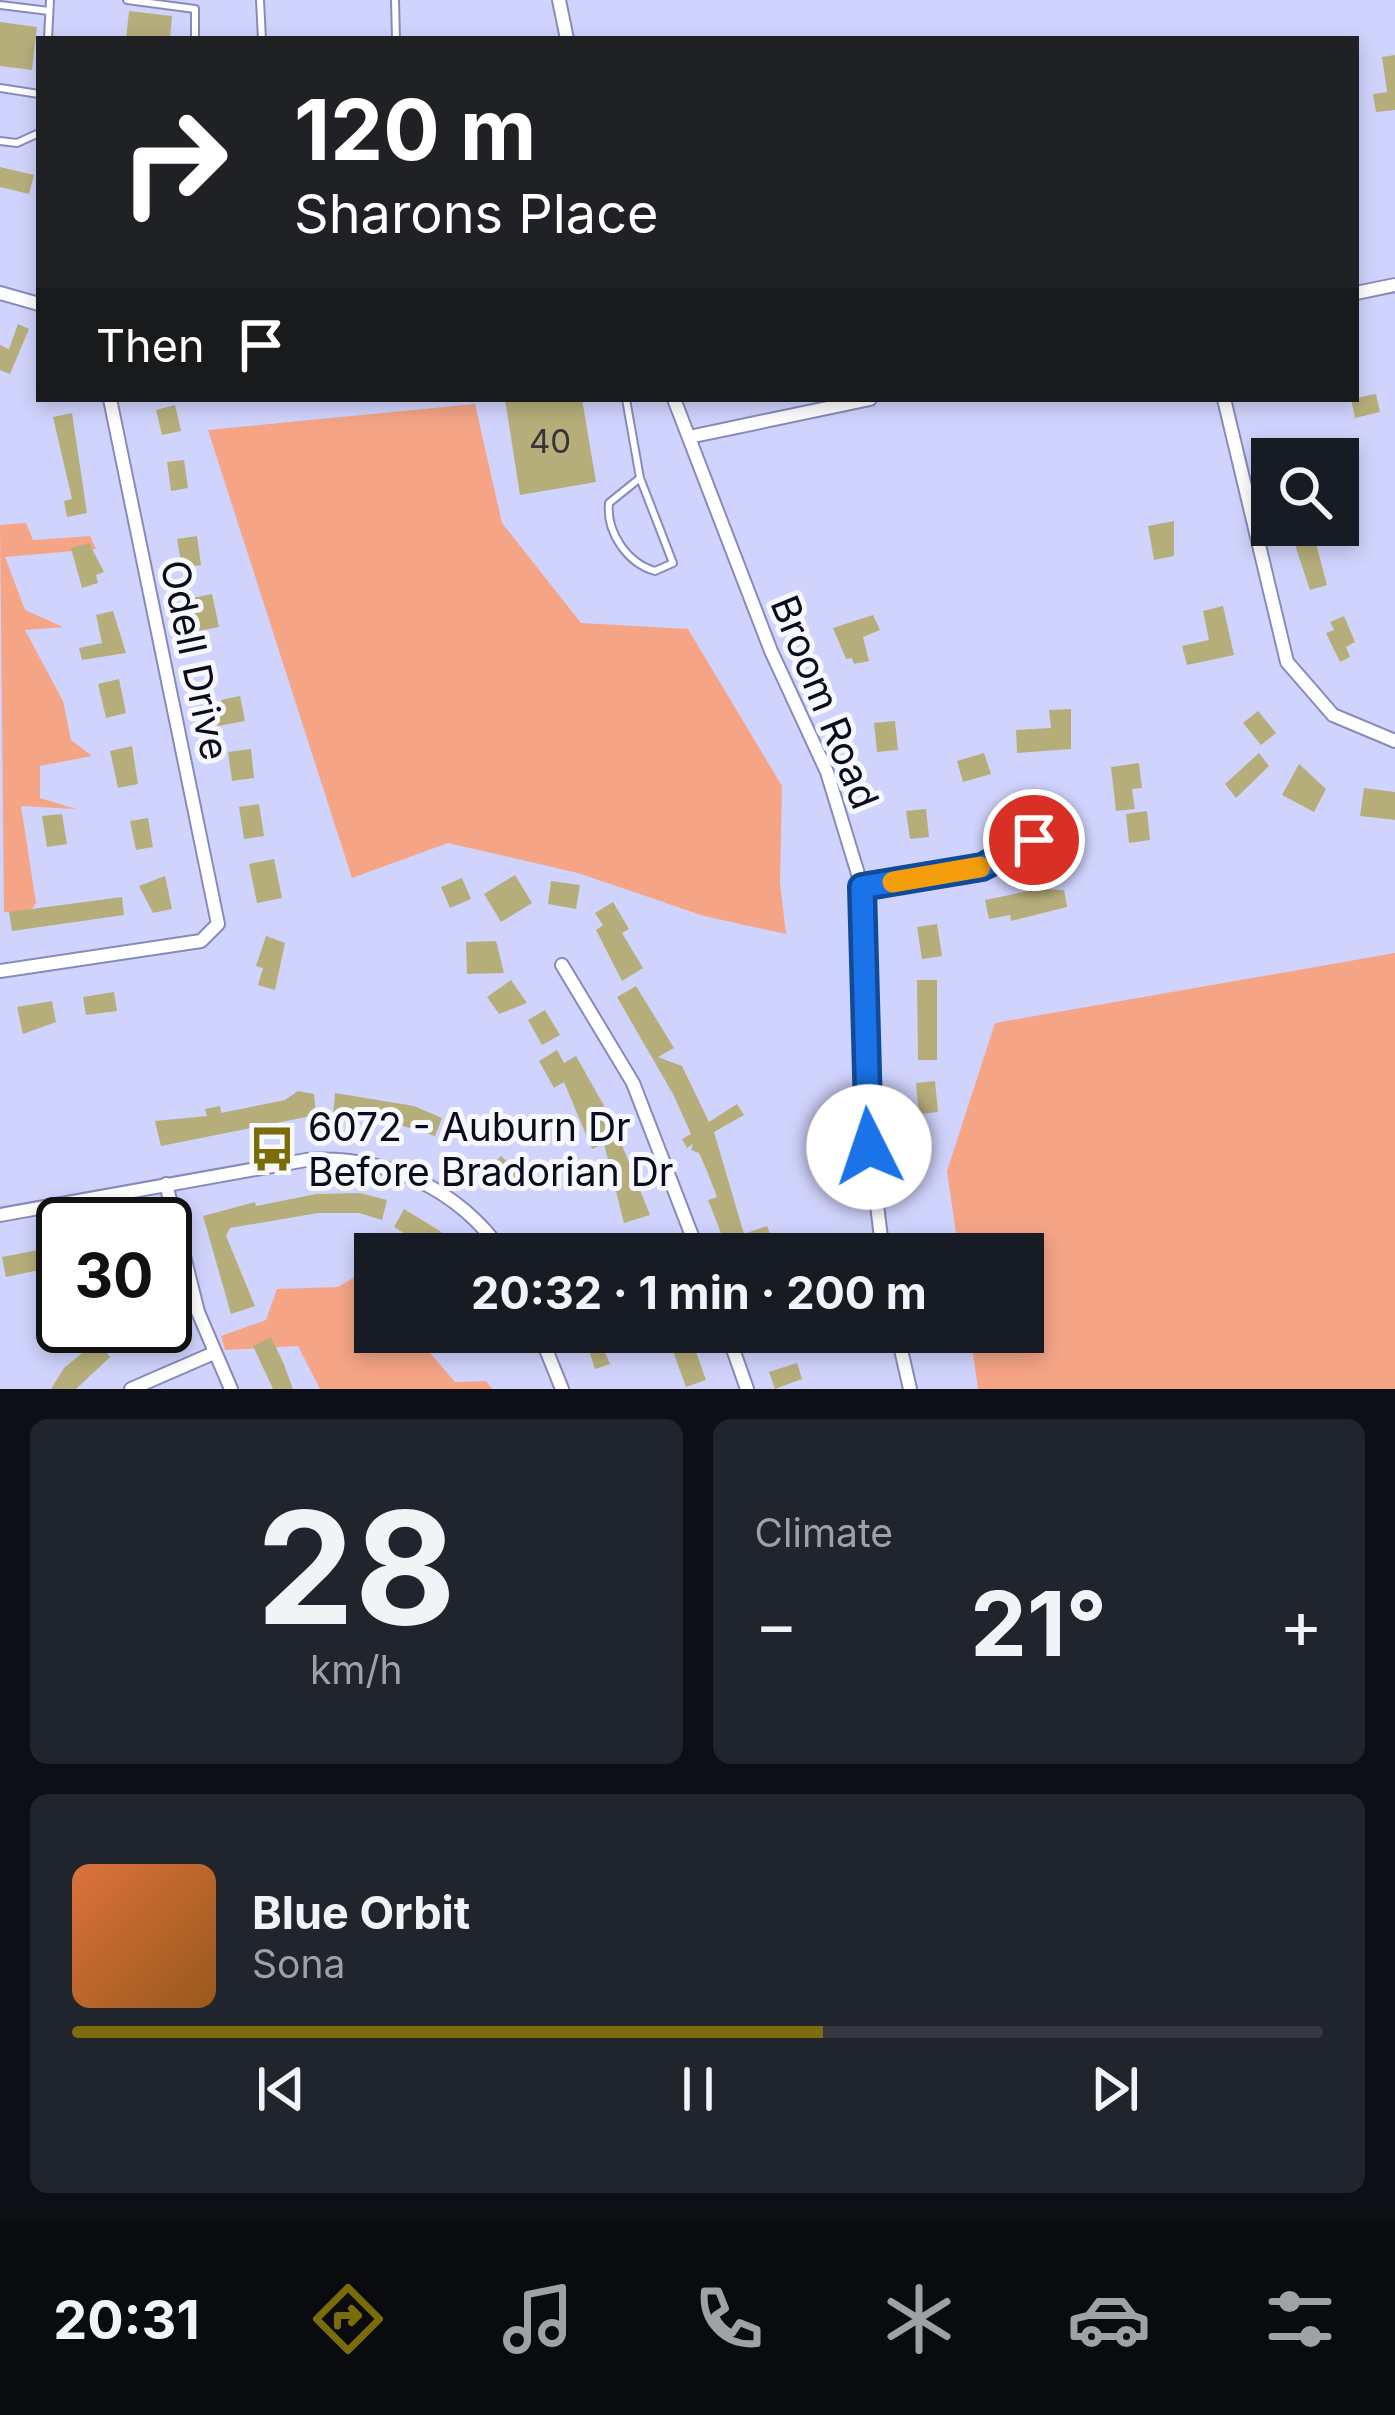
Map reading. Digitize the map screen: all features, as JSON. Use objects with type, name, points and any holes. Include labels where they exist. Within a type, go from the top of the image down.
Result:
[{"type":"street","points":[[559,0],[566,36]]},
{"type":"street","points":[[1359,292],[1395,285]]},
{"type":"street","points":[[0,293],[36,303]]},
{"type":"street","name":"Odell Drive","points":[[0,971],[188,944],[215,932],[218,916],[111,402]]},
{"type":"street","name":"Broom Road","points":[[675,402],[770,651],[837,798],[855,877],[862,887],[865,1106],[880,1233]]},
{"type":"street","points":[[689,437],[856,402]]},
{"type":"street","points":[[1225,402],[1288,662],[1334,715],[1395,741]]},
{"type":"street","points":[[862,887],[982,867],[1034,840]]},
{"type":"street","points":[[562,965],[633,1083],[691,1233]]},
{"type":"street","points":[[0,1216],[306,1160],[361,1162],[406,1174],[444,1194],[487,1233]]},
{"type":"street","points":[[166,1184],[182,1261],[231,1389]]},
{"type":"street","points":[[131,1389],[214,1353]]},
{"type":"street","points":[[547,1353],[562,1389]]},
{"type":"street","points":[[734,1353],[747,1389]]},
{"type":"street","points":[[902,1353],[910,1389]]},
{"type":"lane","points":[[48,36],[50,0]]},
{"type":"lane","points":[[128,0],[195,9],[195,36]]},
{"type":"lane","points":[[260,0],[262,36]]},
{"type":"lane","points":[[395,0],[396,36]]},
{"type":"lane","points":[[0,5],[49,10]]},
{"type":"lane","points":[[0,88],[36,94]]},
{"type":"lane","points":[[0,140],[17,143],[36,134]]},
{"type":"lane","points":[[627,402],[640,478],[673,563],[655,571],[641,567],[618,542],[607,519],[608,503],[640,478]]},
{"type":"shaded area","points":[[475,404],[502,523],[581,623],[688,629],[782,786],[780,883],[786,934],[704,916],[578,873],[448,843],[352,878],[208,430]]},
{"type":"shaded area","points":[[26,523],[33,540],[90,536],[96,549],[5,557],[25,610],[63,627],[25,630],[63,701],[71,740],[92,756],[40,766],[40,798],[76,809],[21,806],[36,903],[29,913],[4,912],[0,525]]},
{"type":"shaded area","points":[[1395,953],[1395,1389],[978,1389],[973,1353],[1044,1353],[1044,1233],[956,1233],[947,1171],[995,1023]]},
{"type":"shaded area","points":[[354,1277],[354,1353],[430,1353],[455,1382],[486,1381],[492,1389],[320,1389],[298,1346],[225,1350],[221,1336],[266,1320],[277,1289],[338,1287]]},
{"type":"building","points":[[129,11],[172,16],[170,36],[126,36]]},
{"type":"building","points":[[0,22],[37,27],[32,70],[0,66]]},
{"type":"building","points":[[1395,55],[1395,110],[1376,112],[1373,94],[1387,92],[1382,57]]},
{"type":"building","points":[[0,167],[34,175],[29,194],[0,187]]},
{"type":"building","points":[[18,324],[29,329],[10,374],[0,370],[0,345],[9,349]]},
{"type":"building","points":[[1376,394],[1380,412],[1355,418],[1352,402],[1359,402],[1359,397]]},
{"type":"building","points":[[505,402],[583,402],[596,482],[520,495]]},
{"type":"building","points":[[175,405],[181,431],[162,435],[156,410]]},
{"type":"building","points":[[72,413],[87,513],[67,517],[64,501],[72,499],[53,417]]},
{"type":"building","points":[[184,460],[188,488],[171,491],[167,462]]},
{"type":"building","points":[[1174,521],[1174,556],[1154,560],[1148,526]]},
{"type":"building","points":[[197,536],[201,565],[182,568],[177,539]]},
{"type":"building","points":[[89,543],[104,572],[96,575],[98,583],[82,588],[71,548]]},
{"type":"building","points":[[1295,546],[1317,546],[1327,585],[1310,590]]},
{"type":"building","points":[[212,594],[219,627],[194,632],[187,599]]},
{"type":"building","points":[[1223,606],[1234,655],[1187,665],[1182,646],[1209,640],[1203,611]]},
{"type":"building","points":[[113,611],[126,653],[82,660],[79,648],[102,643],[96,615]]},
{"type":"building","points":[[873,615],[880,630],[863,637],[869,661],[854,664],[852,658],[846,659],[833,628]]},
{"type":"building","points":[[1344,616],[1355,642],[1346,647],[1350,657],[1340,662],[1326,633],[1334,630],[1330,622]]},
{"type":"building","points":[[119,679],[126,713],[106,718],[98,684]]},
{"type":"building","points":[[240,696],[245,721],[218,726],[215,710],[223,709],[221,700]]},
{"type":"building","points":[[1071,709],[1071,749],[1017,753],[1016,730],[1051,728],[1049,710]]},
{"type":"building","points":[[1258,711],[1276,733],[1261,745],[1243,723]]},
{"type":"building","points":[[895,721],[898,750],[877,752],[874,723]]},
{"type":"building","points":[[132,746],[138,784],[118,788],[110,751]]},
{"type":"building","points":[[251,749],[254,778],[232,781],[228,752]]},
{"type":"building","points":[[984,753],[991,774],[963,782],[957,761]]},
{"type":"building","points":[[1259,753],[1269,766],[1236,798],[1225,784]]},
{"type":"building","points":[[1139,763],[1142,788],[1132,789],[1135,809],[1116,811],[1111,767]]},
{"type":"building","points":[[1299,764],[1326,789],[1314,812],[1282,795]]},
{"type":"building","points":[[1364,788],[1395,792],[1395,820],[1360,816]]},
{"type":"building","points":[[259,804],[264,836],[244,839],[239,807]]},
{"type":"building","points":[[926,809],[929,837],[910,839],[906,811]]},
{"type":"building","points":[[1147,811],[1150,840],[1129,843],[1126,814]]},
{"type":"building","points":[[62,814],[67,844],[47,847],[42,816]]},
{"type":"building","points":[[148,818],[153,847],[136,850],[130,821]]},
{"type":"building","points":[[274,859],[282,898],[257,903],[249,864]]},
{"type":"building","points":[[515,875],[532,903],[501,922],[484,894]]},
{"type":"building","points":[[165,876],[172,909],[153,913],[139,886]]},
{"type":"building","points":[[462,878],[471,899],[450,908],[441,887]]},
{"type":"building","points":[[551,881],[580,885],[576,909],[548,904]]},
{"type":"building","points":[[1038,889],[1064,890],[1067,907],[1011,921],[1010,915],[989,919],[985,900]]},
{"type":"building","points":[[122,897],[124,915],[12,931],[9,912]]},
{"type":"building","points":[[613,902],[629,929],[622,933],[643,968],[622,981],[596,930],[603,925],[595,913]]},
{"type":"building","points":[[937,924],[942,956],[922,959],[917,927]]},
{"type":"building","points":[[266,936],[285,943],[275,990],[258,985],[263,968],[256,966]]},
{"type":"building","points":[[496,941],[504,973],[467,974],[466,942]]},
{"type":"building","points":[[511,980],[527,1003],[499,1014],[487,997]]},
{"type":"building","points":[[917,980],[937,980],[937,1060],[918,1060]]},
{"type":"building","points":[[636,986],[674,1048],[658,1057],[682,1066],[709,1122],[737,1104],[744,1115],[714,1132],[744,1233],[721,1233],[708,1200],[717,1197],[707,1171],[699,1153],[691,1150],[693,1144],[687,1148],[682,1139],[691,1134],[617,997]]},
{"type":"building","points":[[114,992],[117,1011],[86,1015],[83,997]]},
{"type":"building","points":[[52,1001],[56,1022],[23,1034],[17,1007]]},
{"type":"building","points":[[545,1010],[560,1035],[542,1045],[528,1020]]},
{"type":"building","points":[[557,1050],[564,1063],[576,1056],[612,1120],[650,1215],[624,1223],[604,1144],[592,1149],[564,1082],[554,1088],[539,1061]]},
{"type":"building","points":[[935,1081],[938,1112],[919,1114],[916,1083]]},
{"type":"building","points":[[298,1091],[314,1094],[316,1115],[161,1146],[155,1121],[207,1116],[205,1109],[220,1106],[221,1113],[285,1100]]},
{"type":"building","points":[[335,1093],[414,1106],[442,1118],[435,1136],[362,1113],[361,1118],[333,1116]]},
{"type":"building","points":[[501,1156],[522,1176],[510,1189],[488,1169]]},
{"type":"building","points":[[360,1193],[387,1200],[382,1220],[359,1213],[318,1213],[230,1228],[226,1236],[255,1306],[231,1314],[203,1216],[255,1202],[256,1206],[316,1194]]},
{"type":"building","points":[[404,1209],[442,1233],[404,1233],[394,1227]]},
{"type":"building","points":[[36,1250],[36,1271],[6,1277],[2,1257]]},
{"type":"building","points":[[271,1337],[293,1389],[273,1389],[253,1346]]},
{"type":"building","points":[[82,1353],[110,1357],[76,1389],[51,1389],[64,1368]]},
{"type":"building","points":[[590,1353],[605,1353],[610,1364],[595,1369]]},
{"type":"building","points":[[674,1353],[696,1353],[706,1380],[686,1387]]},
{"type":"building","points":[[797,1363],[802,1379],[775,1389],[769,1372]]},
{"type":"slow traffic","points":[[893,882],[980,867]]},
{"type":"place","name":"6072 - Auburn Dr Before Bradorian Dr","points":[[272,1149]]},
{"type":"route","points":[[869,1147],[862,1030],[862,887],[982,867],[1016,854],[1034,840]]}]
